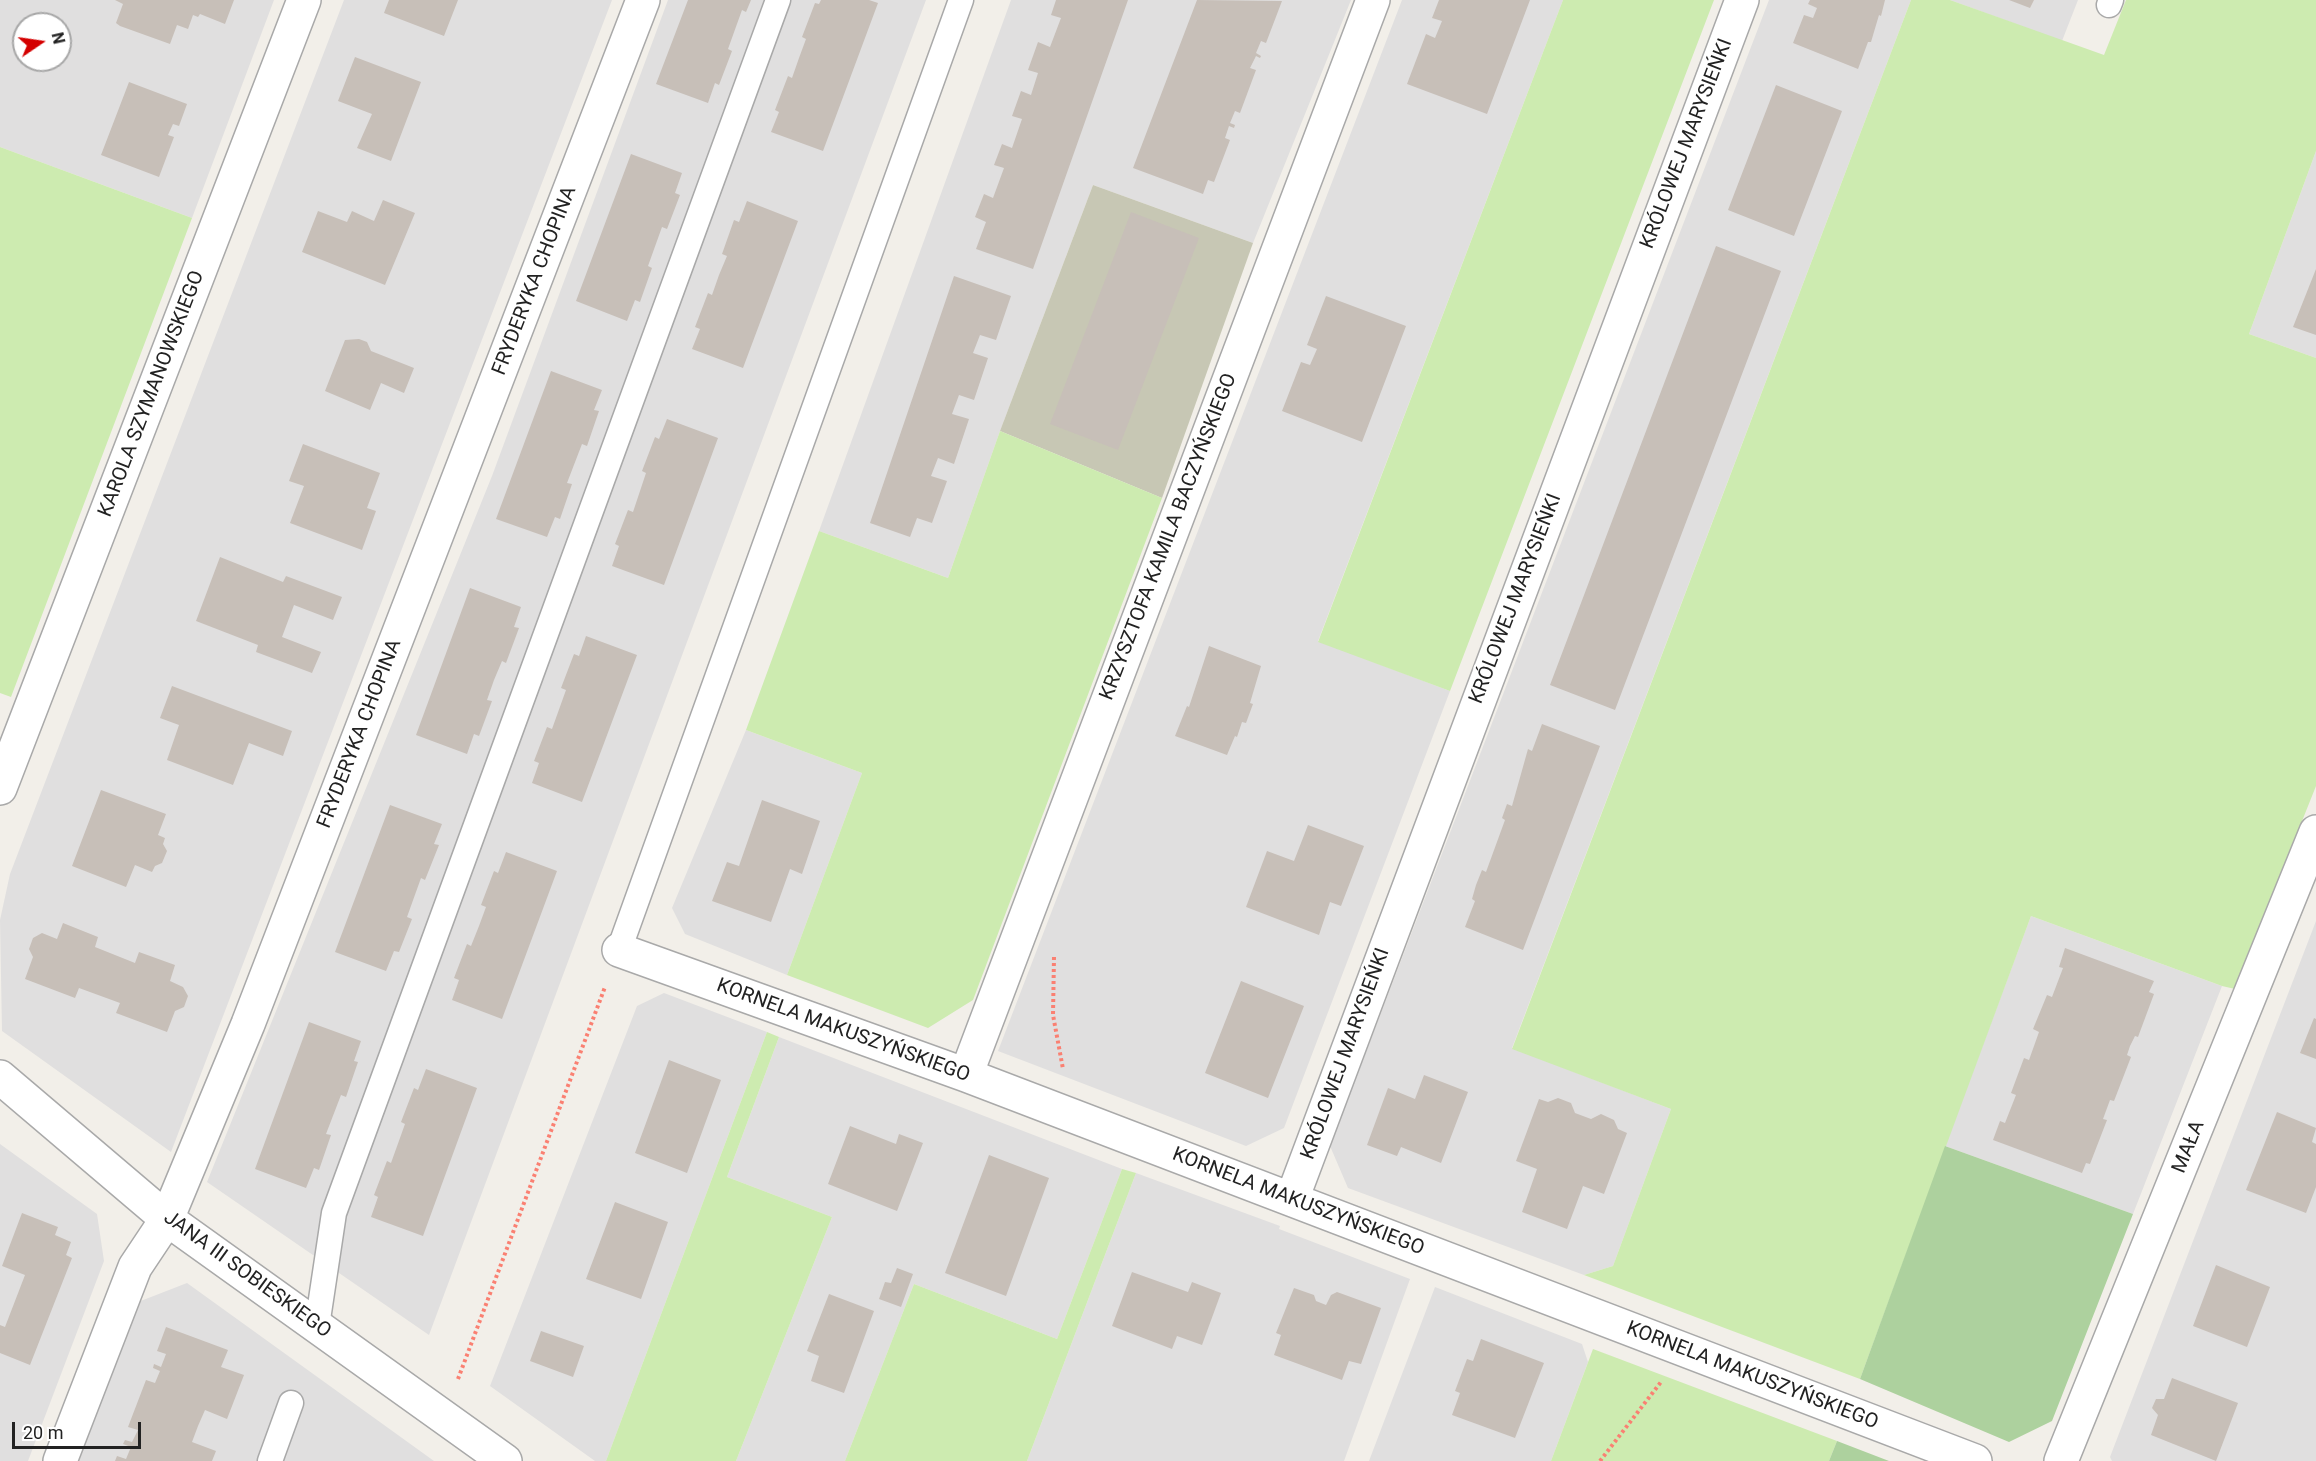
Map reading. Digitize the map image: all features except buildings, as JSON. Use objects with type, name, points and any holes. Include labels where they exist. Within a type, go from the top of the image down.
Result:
[{"type":"street","name":"KAROLA SZYMANOWSKIEGO","points":[[0,788],[304,0]]},
{"type":"street","name":"FRYDERYKA CHOPINA","points":[[60,1461],[135,1267],[167,1219],[252,1013],[643,0]]},
{"type":"street","name":"KRZYSZTOFA KAMILA BACZYŃSKIEGO","points":[[966,1075],[1373,0]]},
{"type":"street","name":"KRÓLOWEJ MARYSIEŃKI","points":[[1292,1199],[1742,0]]},
{"type":"street","name":"MAŁA","points":[[2061,1461],[2316,832]]},
{"type":"street","name":"KORNELA MAKUSZYŃSKIEGO","points":[[619,950],[966,1075],[1975,1461]]},
{"type":"street","name":"JANA III SOBIESKIEGO","points":[[0,1077],[167,1219],[505,1461]]},
{"type":"lane","points":[[316,1326],[334,1213],[778,0]]},
{"type":"lane","points":[[619,950],[961,0]]},
{"type":"lane","points":[[270,1461],[291,1403]]},
{"type":"path","points":[[1055,946],[1053,1015],[1072,1116]]},
{"type":"path","points":[[444,1417],[619,950]]},
{"type":"path","points":[[1600,1461],[1685,1350]]},
{"type":"shaded area","points":[[0,0],[274,0],[192,218],[0,147]]},
{"type":"shaded area","points":[[344,0],[612,0],[171,1152],[2,1031],[0,920],[10,874]]},
{"type":"shaded area","points":[[668,0],[926,0],[429,1335],[207,1182],[492,476]]},
{"type":"shaded area","points":[[1011,0],[1351,0],[1253,243],[1093,185],[1000,431],[948,578],[819,531]]},
{"type":"shaded area","points":[[1402,0],[1563,0],[1318,641],[1450,691],[1284,1128],[1246,1146],[998,1051]]},
{"type":"shaded area","points":[[1769,0],[1911,0],[1512,1048],[1671,1109],[1613,1266],[1584,1275],[1348,1188],[1330,1146]]},
{"type":"shaded area","points":[[1950,0],[2078,0],[2062,41]]},
{"type":"shaded area","points":[[2316,151],[2316,358],[2249,334]]},
{"type":"shaded area","points":[[1093,185],[1253,243],[1162,498],[1000,431]]},
{"type":"shaded area","points":[[746,730],[862,773],[787,975],[685,934],[672,908]]},
{"type":"shaded area","points":[[2031,916],[2222,986],[2133,1214],[1945,1146]]},
{"type":"shaded area","points":[[2316,921],[2316,1461],[2112,1461],[2110,1457]]},
{"type":"shaded area","points":[[664,993],[767,1032],[606,1461],[595,1461],[490,1386],[637,1006]]},
{"type":"shaded area","points":[[779,1037],[1122,1169],[1057,1339],[914,1284],[845,1461],[736,1461],[832,1217],[727,1177]]},
{"type":"shaded area","points":[[0,1144],[97,1214],[104,1261],[28,1461],[0,1461]]},
{"type":"shaded area","points":[[1136,1173],[1280,1226],[1279,1229],[1410,1279],[1344,1461],[1027,1461]]},
{"type":"shaded area","points":[[187,1283],[434,1461],[74,1461],[133,1304]]},
{"type":"shaded area","points":[[1435,1287],[1582,1344],[1588,1362],[1551,1461],[1369,1461]]},
{"type":"green space","points":[[1563,0],[1714,0],[1450,691],[1318,642]]},
{"type":"green space","points":[[1911,0],[1950,0],[2104,55],[2126,0],[2316,0],[2316,151],[2249,334],[2316,358],[2316,786],[2235,989],[2031,916],[1860,1379],[1584,1275],[1613,1266],[1671,1109],[1512,1049]]},
{"type":"green space","points":[[0,147],[192,218],[11,697],[0,693]]},
{"type":"green space","points":[[1000,431],[1162,498],[973,1000],[928,1028],[787,975],[862,773],[746,730],[819,531],[948,578]]},
{"type":"green space","points":[[767,1032],[779,1037],[727,1177],[832,1217],[736,1461],[606,1461]]},
{"type":"green space","points":[[1945,1146],[2133,1214],[2052,1421],[2009,1442],[1860,1379]]},
{"type":"green space","points":[[1122,1169],[1136,1173],[1027,1461],[845,1461],[914,1284],[1057,1339]]},
{"type":"green space","points":[[1593,1349],[1837,1441],[1829,1461],[1551,1461]]},
{"type":"green space","points":[[1837,1441],[1889,1461],[1829,1461]]}]
